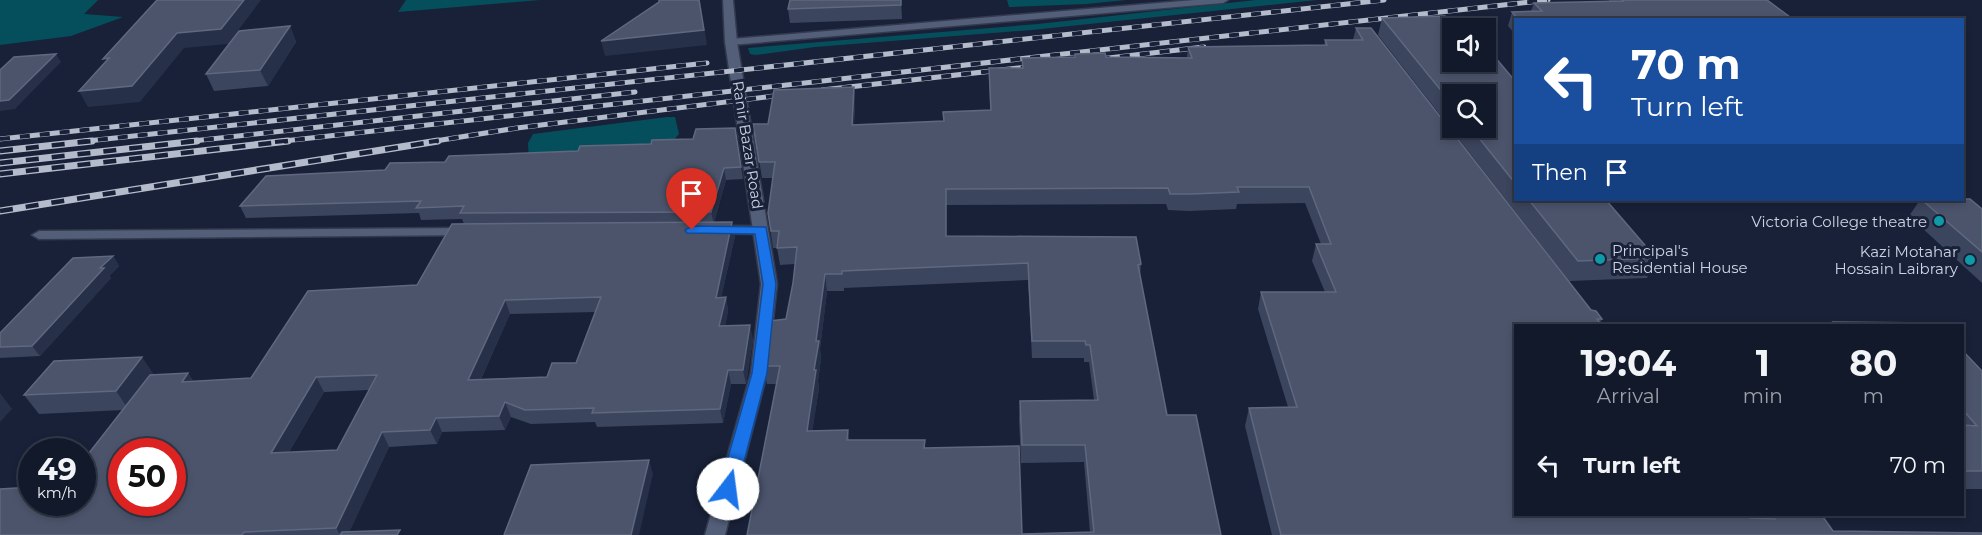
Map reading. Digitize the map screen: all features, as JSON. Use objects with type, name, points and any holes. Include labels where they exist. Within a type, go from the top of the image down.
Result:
[{"type":"street","name":"Ranir Bazar Road","points":[[715,535],[759,373],[770,284],[731,42],[728,0]]},
{"type":"street","points":[[731,42],[1138,9],[1222,0]]},
{"type":"street","points":[[702,230],[761,230]]},
{"type":"street","points":[[39,236],[477,232]]},
{"type":"shaded area","points":[[0,0],[98,0],[84,14],[123,17],[71,36],[0,45]]},
{"type":"shaded area","points":[[406,0],[540,0],[398,12]]},
{"type":"shaded area","points":[[1007,0],[1126,0],[1009,7]]},
{"type":"shaded area","points":[[1256,0],[1317,0],[1032,30],[815,47],[756,55],[750,54],[748,48],[1038,24]]},
{"type":"shaded area","points":[[675,117],[679,134],[673,141],[529,160],[528,143],[533,134]]},
{"type":"building","points":[[157,0],[244,0],[221,29],[177,33],[132,86],[79,91],[109,58],[103,59]]},
{"type":"building","points":[[659,0],[699,0],[704,30],[601,41],[659,2]]},
{"type":"building","points":[[790,0],[901,0],[901,5],[788,9]]},
{"type":"building","points":[[1767,0],[1791,18],[1517,18],[1512,12],[1542,11],[1534,3]]},
{"type":"building","points":[[1445,16],[1447,18],[1442,18],[1442,72],[1496,72],[1496,58],[1514,80],[1514,182],[1479,138],[1496,138],[1496,84],[1442,84],[1442,92],[1382,18]]},
{"type":"building","points":[[290,26],[260,70],[206,74],[239,31]]},
{"type":"building","points":[[1356,28],[1371,28],[1442,119],[1442,138],[1457,138],[1591,310],[1596,311],[1602,319],[1597,319],[1601,324],[1514,324],[1514,516],[1749,516],[1750,518],[1775,519],[1773,516],[1822,516],[1833,531],[1982,533],[1982,535],[1281,535],[1249,408],[1297,407],[1261,292],[1336,292],[1316,244],[1331,244],[1309,187],[1237,187],[1239,192],[1192,194],[1170,194],[1168,188],[946,189],[946,236],[1136,237],[1141,264],[1138,265],[1167,415],[1196,415],[1221,535],[747,535],[780,366],[764,366],[770,321],[786,319],[797,247],[777,248],[779,231],[771,231],[768,213],[775,162],[759,162],[753,124],[768,124],[774,90],[854,87],[852,125],[944,121],[943,112],[991,110],[989,68],[1023,68],[1022,58],[1075,57],[1075,54],[1105,53],[1106,57],[1192,58],[1188,47],[1327,45],[1325,40],[1363,40]],"holes":[[[1028,263],[1032,341],[1085,341],[1086,345],[1090,345],[1098,400],[1020,401],[1022,445],[1085,445],[1094,532],[1022,534],[1019,446],[924,448],[925,440],[847,440],[848,430],[807,431],[816,370],[814,370],[819,341],[816,341],[825,274],[842,274],[842,271]]]},
{"type":"building","points":[[56,54],[9,100],[0,101],[0,70],[14,57]]},
{"type":"building","points":[[735,128],[741,167],[724,168],[711,212],[460,213],[464,206],[416,208],[421,201],[240,206],[266,176],[385,170],[390,163],[445,162],[449,156],[578,151],[580,146],[651,144],[652,140],[693,139],[696,129]]},
{"type":"building","points":[[1970,199],[1982,209],[1982,252],[1923,201],[1964,201]]},
{"type":"building","points":[[1530,201],[1607,201],[1656,258],[1578,261]]},
{"type":"building","points":[[732,222],[716,298],[726,297],[719,326],[750,325],[743,370],[728,370],[720,409],[592,413],[594,408],[525,410],[505,402],[499,416],[436,418],[430,430],[382,432],[336,528],[244,532],[242,535],[0,535],[0,489],[18,488],[18,516],[96,516],[96,444],[150,375],[188,373],[182,382],[251,378],[308,291],[417,285],[452,224]],"holes":[[[601,297],[576,363],[552,363],[547,377],[468,380],[505,300]],[[377,375],[337,450],[271,453],[316,377]]]},
{"type":"building","points":[[113,256],[32,346],[0,347],[0,333],[73,258]]},
{"type":"building","points":[[1833,322],[1937,324],[1834,324]]},
{"type":"building","points":[[1964,352],[1982,371],[1982,471],[1964,471],[1964,425],[1977,426],[1964,411]]},
{"type":"building","points":[[142,357],[116,391],[24,395],[54,361]]},
{"type":"building","points":[[649,460],[631,535],[504,535],[531,465]]},
{"type":"building","points":[[400,530],[397,535],[340,535],[342,532]]},
{"type":"railway","points":[[78,142],[1384,0]]},
{"type":"railway","points":[[275,142],[1548,0]]},
{"type":"railway","points":[[1100,59],[1204,47]]},
{"type":"railway","points":[[0,139],[707,63]]},
{"type":"railway","points":[[822,90],[1037,66]]},
{"type":"railway","points":[[184,142],[635,92]]},
{"type":"railway","points":[[429,142],[517,128],[790,94]]},
{"type":"railway","points":[[0,151],[92,141]]},
{"type":"railway","points":[[0,163],[197,141]]},
{"type":"railway","points":[[0,174],[288,141]]},
{"type":"railway","points":[[0,211],[438,141]]},
{"type":"place","name":"Victoria College theatre","points":[[1939,221]]},
{"type":"place","name":"Principal's Residential House","points":[[1600,259]]},
{"type":"place","name":"Kazi Motahar Hossain Laibrary","points":[[1970,260]]},
{"type":"route","points":[[692,230],[761,230],[770,284],[759,373],[728,489]]}]
